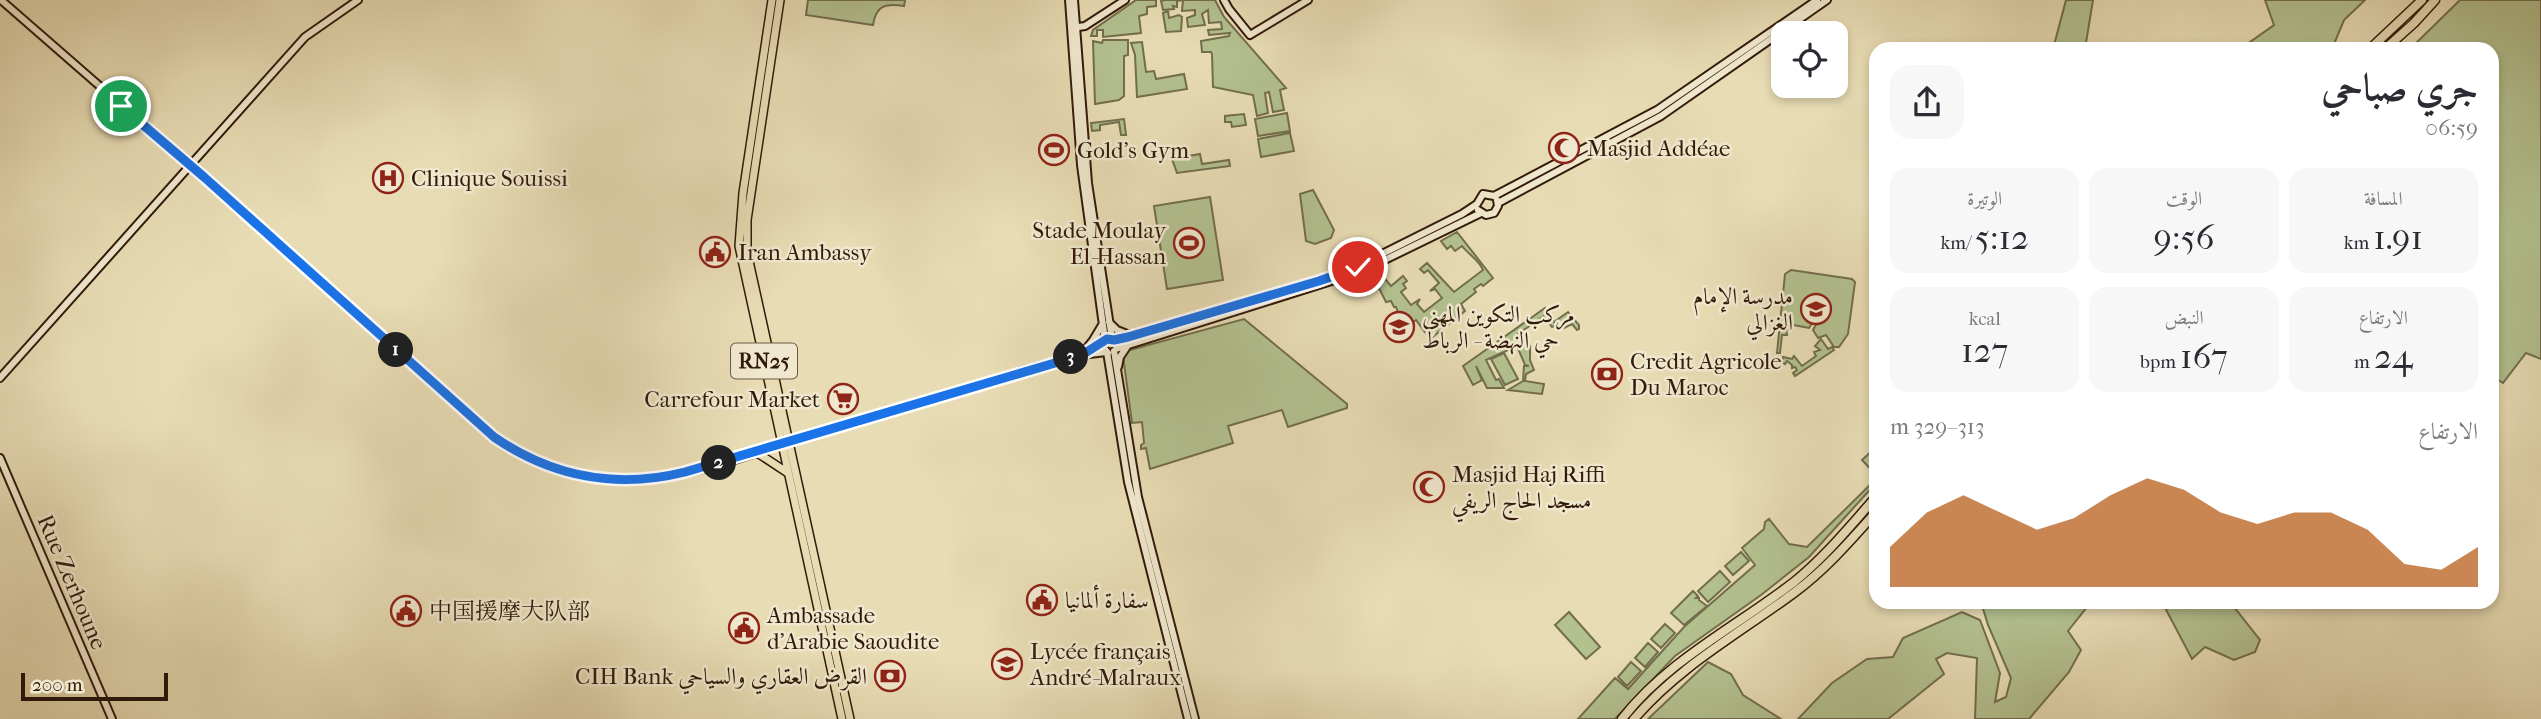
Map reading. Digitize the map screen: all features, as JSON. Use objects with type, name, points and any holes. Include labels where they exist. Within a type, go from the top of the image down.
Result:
[{"type":"highway","points":[[2377,42],[2422,0]]},
{"type":"highway","points":[[2393,42],[2435,0]]},
{"type":"highway","points":[[1622,719],[1657,680],[1812,567],[1869,504]]},
{"type":"highway","points":[[1634,719],[1683,671],[1827,566],[1869,520]]},
{"type":"main road","points":[[1,0],[494,437],[520,453],[576,475],[623,481],[674,475],[1008,375],[1082,355],[1111,351],[1360,272],[1481,213]]},
{"type":"main road","points":[[0,378],[306,37],[358,0]]},
{"type":"main road","name":"RN25","points":[[772,0],[743,193],[739,237],[741,262],[850,719]]},
{"type":"main road","name":"RN25","points":[[779,0],[746,236],[748,259],[786,443],[788,473],[842,719]]},
{"type":"main road","points":[[1071,0],[1081,165],[1105,322],[1138,496],[1195,719]]},
{"type":"main road","points":[[1073,28],[1093,22],[1125,0]]},
{"type":"main road","points":[[1224,0],[1250,35],[1308,0]]},
{"type":"main road","points":[[1082,355],[1109,340],[1134,336],[1342,274],[1428,232],[1476,204],[1483,194],[1494,196],[1657,110],[1817,0]]},
{"type":"main road","points":[[1476,204],[1481,213],[1494,213],[1498,203],[1661,116],[1827,0]]},
{"type":"main road","points":[[1494,196],[1498,203]]},
{"type":"main road","points":[[1082,355],[1105,322]]},
{"type":"main road","points":[[1105,322],[1134,336]]},
{"type":"main road","points":[[1109,340],[1102,347],[1111,351]]},
{"type":"main road","points":[[1116,372],[1120,357],[1129,344]]},
{"type":"main road","points":[[1111,351],[1109,368],[1130,494],[1188,719]]},
{"type":"main road","points":[[1082,355],[1099,359],[1109,368]]},
{"type":"main road","points":[[756,452],[788,473]]},
{"type":"main road","name":"Rue Zerhoune","points":[[0,458],[112,719]]},
{"type":"green space","points":[[808,0],[905,0],[904,6],[887,5],[879,9],[873,25],[806,15]]},
{"type":"green space","points":[[1136,0],[1156,0],[1156,6],[1147,7],[1147,14],[1139,16],[1141,33],[1103,37],[1103,30],[1097,30],[1097,36],[1091,36],[1093,30]]},
{"type":"green space","points":[[1183,0],[1177,1],[1177,7],[1173,6],[1174,9],[1163,10],[1161,1]]},
{"type":"green space","points":[[1183,0],[1215,0],[1224,17],[1286,88],[1280,90],[1284,110],[1273,112],[1269,92],[1265,93],[1268,113],[1257,116],[1253,95],[1213,87],[1212,54],[1202,52],[1201,41],[1229,36],[1230,33],[1209,35],[1208,30],[1222,29],[1221,22],[1209,23],[1208,10],[1202,14],[1205,25],[1188,27],[1187,18],[1195,15],[1195,10],[1182,11]]},
{"type":"green space","points":[[2066,0],[2093,0],[2086,42],[2055,42]]},
{"type":"green space","points":[[2265,0],[2365,0],[2344,20],[2335,42],[2250,42],[2274,25]]},
{"type":"green space","points":[[2460,0],[2541,0],[2541,359],[2526,353],[2503,383],[2499,380],[2499,42],[2417,42]]},
{"type":"green space","points":[[1168,11],[1169,18],[1179,15],[1182,17],[1181,31],[1166,32],[1163,13]]},
{"type":"green space","points":[[1103,40],[1128,40],[1128,55],[1124,56],[1124,96],[1119,100],[1095,104],[1093,41],[1102,43]]},
{"type":"green space","points":[[1142,42],[1146,72],[1154,71],[1156,79],[1184,74],[1187,89],[1137,97],[1135,55],[1131,43]]},
{"type":"green space","points":[[1287,113],[1290,131],[1258,136],[1255,119]]},
{"type":"green space","points":[[1244,114],[1246,125],[1232,127],[1231,122],[1225,122],[1225,116]]},
{"type":"green space","points":[[1124,119],[1126,135],[1121,135],[1119,122],[1100,125],[1100,130],[1092,131],[1091,123]]},
{"type":"green space","points":[[1290,133],[1294,151],[1261,157],[1258,139]]},
{"type":"green space","points":[[1200,154],[1202,164],[1229,160],[1230,166],[1177,173],[1172,159]]},
{"type":"green space","points":[[1313,190],[1334,230],[1331,238],[1315,244],[1306,241],[1300,194]]},
{"type":"green space","points":[[1210,197],[1223,280],[1167,289],[1154,206]]},
{"type":"green space","points":[[1457,232],[1493,278],[1474,289],[1476,292],[1461,304],[1465,311],[1430,339],[1416,320],[1404,329],[1391,301],[1386,302],[1379,288],[1375,290],[1368,287],[1379,277],[1367,285],[1362,283],[1363,280],[1380,273],[1391,286],[1403,276],[1407,281],[1403,284],[1406,288],[1401,292],[1411,305],[1420,299],[1417,304],[1424,312],[1442,298],[1435,289],[1430,291],[1439,283],[1428,270],[1424,273],[1420,269],[1427,263],[1454,292],[1483,270],[1462,246],[1455,251],[1451,246],[1447,249],[1441,241]]},
{"type":"green space","name":"مدرسة الإمام الغزالي","points":[[1791,270],[1852,279],[1855,282],[1848,334],[1839,347],[1834,347],[1826,335],[1818,338],[1813,330],[1818,321],[1815,319],[1809,328],[1793,325],[1792,331],[1786,329],[1787,335],[1782,335],[1780,353],[1777,353],[1785,274]]},
{"type":"green space","points":[[1545,308],[1554,322],[1568,312],[1579,325],[1579,329],[1572,324],[1562,329],[1559,324],[1552,327],[1544,316],[1518,334],[1526,346],[1530,346],[1530,360],[1534,370],[1526,374],[1525,381],[1544,384],[1542,394],[1508,390],[1523,381],[1524,366],[1529,366],[1525,365],[1517,346],[1486,360],[1496,380],[1499,379],[1504,388],[1487,388],[1476,366],[1482,380],[1473,385],[1463,366]]},
{"type":"green space","points":[[1244,319],[1347,404],[1347,408],[1288,427],[1282,410],[1228,426],[1233,443],[1150,469],[1146,448],[1141,449],[1144,443],[1142,422],[1132,423],[1123,356],[1126,351]]},
{"type":"green space","points":[[1821,339],[1828,349],[1832,347],[1834,350],[1795,376],[1795,367],[1792,368],[1787,361],[1785,364],[1782,362],[1783,357],[1792,359],[1794,356],[1802,366],[1816,356],[1814,352],[1820,350],[1815,346]]},
{"type":"green space","points":[[1504,353],[1518,379],[1505,385],[1491,359]]},
{"type":"green space","points":[[1869,454],[1869,468],[1862,460]]},
{"type":"green space","points":[[1869,486],[1869,491],[1809,557],[1675,656],[1615,719],[1578,719],[1615,678],[1628,689],[1684,627],[1755,565],[1742,548],[1764,529],[1765,522],[1769,519],[1789,544],[1807,547]]},
{"type":"green space","points":[[1741,552],[1749,561],[1733,575],[1725,566]]},
{"type":"green space","points":[[1720,571],[1730,582],[1708,602],[1698,591]]},
{"type":"green space","points":[[1693,591],[1698,596],[1696,598],[1707,606],[1684,625],[1671,613]]},
{"type":"green space","points":[[1983,609],[2085,609],[2068,631],[2081,650],[2069,672],[2029,719],[1975,719],[1977,658],[1947,653],[1936,659],[1944,674],[1888,719],[1798,719],[1832,683],[1867,659],[1893,657],[1903,638],[1962,612],[1980,620],[2000,673],[1995,702],[2006,697],[2011,678]]},
{"type":"green space","points":[[2166,609],[2236,609],[2260,640],[2255,652],[2234,660],[2205,647],[2192,659]]},
{"type":"green space","points":[[1569,612],[1600,647],[1586,659],[1555,625]]},
{"type":"green space","points":[[1665,624],[1675,633],[1661,648],[1651,639]]},
{"type":"green space","points":[[1648,643],[1658,652],[1645,667],[1635,658]]},
{"type":"green space","points":[[1631,662],[1641,671],[1627,686],[1618,677]]},
{"type":"green space","points":[[1708,662],[1731,674],[1743,695],[1781,719],[1648,719]]},
{"type":"place","name":"Masjid Addéae","points":[[1564,148]]},
{"type":"place","name":"Gold's Gym","points":[[1054,150]]},
{"type":"place","name":"Clinique Souissi","points":[[388,178]]},
{"type":"place","name":"Stade Moulay El-Hassan","points":[[1189,243]]},
{"type":"place","name":"Iran Ambassy","points":[[715,252]]},
{"type":"place","name":"مدرسة الإمام الغزالي","points":[[1816,309]]},
{"type":"place","name":"مركب التكوين المهني حي النهضة - الرباط","points":[[1399,327]]},
{"type":"place","name":"Credit Agricole Du Maroc","points":[[1607,374]]},
{"type":"place","name":"Carrefour Market","points":[[843,399]]},
{"type":"place","name":"Masjid Haj Riffi مسجد الحاج الريفي","points":[[1429,487]]},
{"type":"place","name":"سفارة ألمانيا","points":[[1042,600]]},
{"type":"place","name":"中国援摩大队部","points":[[406,611]]},
{"type":"place","name":"Ambassade d'Arabie Saoudite","points":[[744,628]]},
{"type":"place","name":"Lycée français André-Malraux","points":[[1007,664]]},
{"type":"place","name":"CIH Bank القرض العقاري والسياحي","points":[[890,676]]},
{"type":"route","points":[[121,106],[494,437],[543,464],[593,478],[643,480],[685,472],[1082,355],[1107,339],[1128,337],[1358,267]]}]
